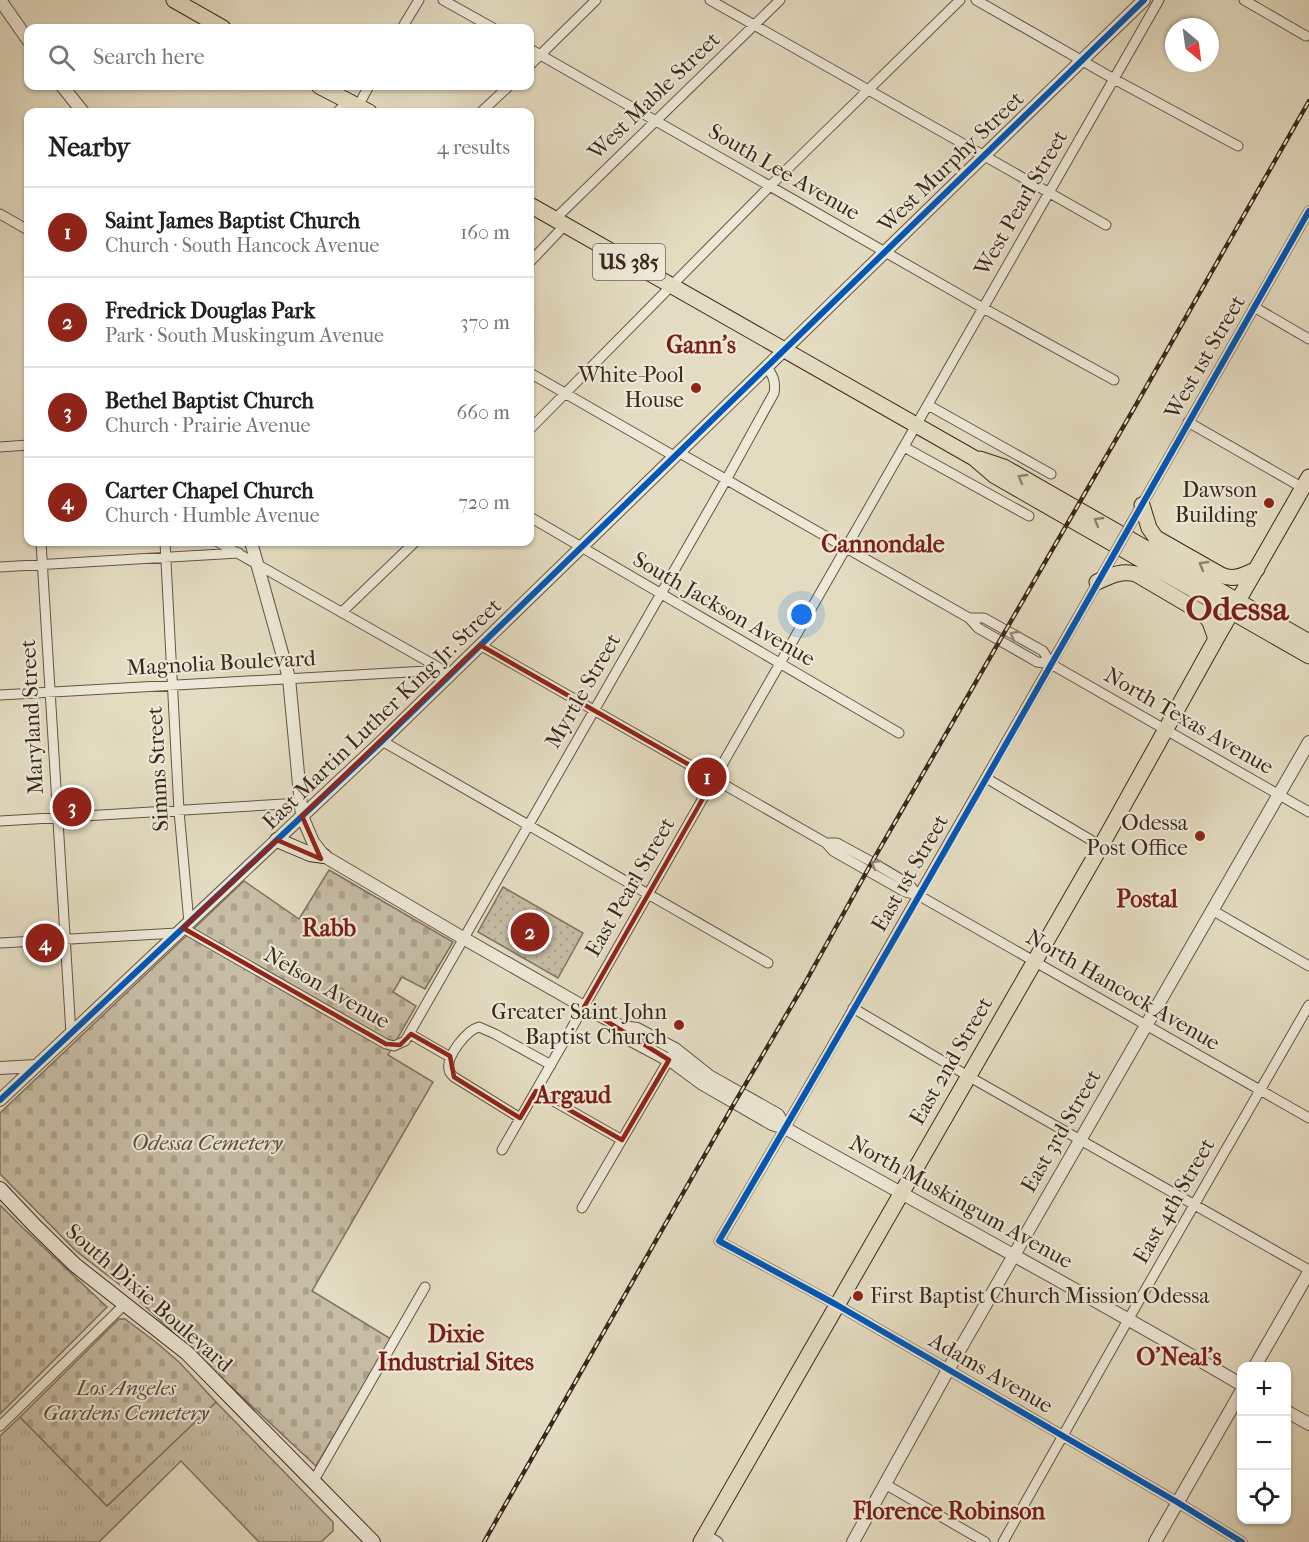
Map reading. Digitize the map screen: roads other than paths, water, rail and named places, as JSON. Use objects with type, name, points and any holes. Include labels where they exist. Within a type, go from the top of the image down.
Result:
[{"type":"main road","points":[[174,0],[216,24]]},
{"type":"main road","points":[[328,90],[359,106]]},
{"type":"main road","name":"US 385","points":[[534,207],[974,458],[1004,467],[1124,543],[1235,607],[1309,656]]},
{"type":"main road","name":"East 2nd Street","points":[[708,1539],[900,1193],[1101,846],[1306,483]]},
{"type":"main road","points":[[1142,505],[1149,528],[1156,538],[1221,575],[1234,578],[1257,569]]},
{"type":"main road","points":[[1097,582],[1116,574],[1136,574],[1204,614],[1210,622],[1216,639]]},
{"type":"main road","name":"US 385","points":[[1235,607],[1309,642]]},
{"type":"main road","points":[[277,840],[310,854],[324,856]]},
{"type":"main road","name":"South Dixie Boulevard","points":[[0,1189],[62,1253],[88,1276],[187,1353],[373,1542]]},
{"type":"street","points":[[0,0],[24,34]]},
{"type":"street","points":[[404,24],[419,0]]},
{"type":"street","points":[[443,0],[486,24]]},
{"type":"street","points":[[534,61],[597,0]]},
{"type":"street","points":[[710,0],[1106,225]]},
{"type":"street","name":"West Mable Street","points":[[534,257],[560,222],[656,121],[780,0]]},
{"type":"street","points":[[534,425],[770,186],[960,0]]},
{"type":"street","points":[[976,0],[1081,61],[1238,146]]},
{"type":"street","name":"West Murphy Street","points":[[784,349],[1144,0]]},
{"type":"street","name":"West Pearl Street","points":[[917,424],[1159,0]]},
{"type":"street","points":[[1244,0],[1306,36]]},
{"type":"street","name":"South Lee Avenue","points":[[534,51],[1114,380]]},
{"type":"street","points":[[65,90],[80,108]]},
{"type":"street","points":[[359,106],[367,90]]},
{"type":"street","points":[[485,108],[505,90]]},
{"type":"street","name":"West 1st Street","points":[[1132,522],[1309,211]]},
{"type":"street","points":[[0,214],[24,228]]},
{"type":"street","points":[[1254,307],[1309,339]]},
{"type":"street","name":"East Martin Luther King Jr. Street","points":[[0,1100],[277,840],[301,810],[382,741],[447,672],[480,645],[784,349]]},
{"type":"street","name":"Myrtle Street","points":[[410,1034],[774,393],[774,380],[766,366]]},
{"type":"street","name":"North Texas Avenue","points":[[534,375],[726,480],[969,618],[984,618],[1043,651],[1051,664],[1309,812]]},
{"type":"street","points":[[928,405],[1051,474]]},
{"type":"street","points":[[1188,422],[1306,483]]},
{"type":"street","name":"East Pearl Street","points":[[502,1150],[917,424]]},
{"type":"street","points":[[0,447],[24,446]]},
{"type":"street","points":[[904,447],[1029,516]]},
{"type":"street","name":"South Jackson Avenue","points":[[534,519],[899,733]]},
{"type":"street","name":"East 1st Street","points":[[719,1241],[1132,522]]},
{"type":"street","name":"Maryland Street","points":[[41,546],[71,1034]]},
{"type":"street","name":"Simms Street","points":[[165,546],[183,928]]},
{"type":"street","points":[[226,546],[447,672]]},
{"type":"street","points":[[251,546],[289,678],[301,810],[313,842],[324,856]]},
{"type":"street","points":[[342,612],[411,546]]},
{"type":"street","points":[[0,567],[239,553]]},
{"type":"street","name":"North Hancock Avenue","points":[[480,645],[826,843],[837,843],[872,862],[909,884],[918,895],[1309,1118]]},
{"type":"street","name":"Magnolia Boulevard","points":[[0,695],[289,678],[447,672]]},
{"type":"street","points":[[382,741],[768,963]]},
{"type":"street","name":"East 3rd Street","points":[[853,1542],[1014,1254],[1309,742]]},
{"type":"street","points":[[986,778],[1101,846]]},
{"type":"street","points":[[0,821],[179,811],[301,810]]},
{"type":"street","name":"North Muskingum Avenue","points":[[324,856],[584,1007],[622,1027],[637,1029],[672,1055],[701,1083],[738,1098],[772,1124],[785,1128],[1014,1254],[1237,1382]]},
{"type":"street","points":[[1212,910],[1309,966]]},
{"type":"street","points":[[0,943],[65,940],[183,928]]},
{"type":"street","name":"Nelson Avenue","points":[[183,928],[386,1044],[400,1045],[410,1034],[450,1057]]},
{"type":"street","name":"East 4th Street","points":[[1003,1542],[1309,1005]]},
{"type":"street","points":[[854,1008],[968,1076],[1309,1271],[1257,1362]]},
{"type":"street","points":[[520,1119],[454,1077],[448,1068],[450,1057],[470,1031],[479,1027],[550,1065]]},
{"type":"street","points":[[582,1208],[672,1055]]},
{"type":"street","points":[[0,1068],[36,1066]]},
{"type":"street","points":[[536,1091],[622,1140]]},
{"type":"street","name":"Adams Avenue","points":[[719,1241],[837,1305],[1242,1542]]},
{"type":"street","points":[[313,1482],[424,1287]]},
{"type":"street","points":[[0,1426],[125,1304]]},
{"type":"street","points":[[1155,1542],[1237,1399]]},
{"type":"street","points":[[1291,1413],[1309,1424]]},
{"type":"street","points":[[885,1484],[986,1542]]},
{"type":"railway","points":[[484,1542],[1309,101]]},
{"type":"place","name":"White-Pool House","points":[[696,388]]},
{"type":"place","name":"Dawson Building","points":[[1269,503]]},
{"type":"place","name":"Saint James Baptist Church","points":[[707,777]]},
{"type":"place","name":"Bethel Baptist Church","points":[[72,807]]},
{"type":"place","name":"Odessa Post Office","points":[[1200,836]]},
{"type":"place","name":"Fredrick Douglas Park","points":[[530,932]]},
{"type":"place","name":"Carter Chapel Church","points":[[45,943]]},
{"type":"place","name":"Greater Saint John Baptist Church","points":[[679,1025]]},
{"type":"place","name":"First Baptist Church Mission Odessa","points":[[858,1296]]},
{"type":"district","name":"Gann's","points":[[701,345]]},
{"type":"district","name":"Cannondale","points":[[883,544]]},
{"type":"district","name":"Odessa","points":[[1237,609]]},
{"type":"district","name":"Postal","points":[[1147,899]]},
{"type":"district","name":"Rabb","points":[[329,928]]},
{"type":"district","name":"Argaud","points":[[573,1095]]},
{"type":"district","name":"Dixie Industrial Sites","points":[[456,1348]]},
{"type":"district","name":"O'Neal's","points":[[1179,1357]]},
{"type":"district","name":"Florence Robinson","points":[[949,1511]]},
{"type":"park label","name":"Odessa Cemetery","points":[[207,1143]]},
{"type":"park label","name":"Los Angeles Gardens Cemetery","points":[[126,1400]]}]
